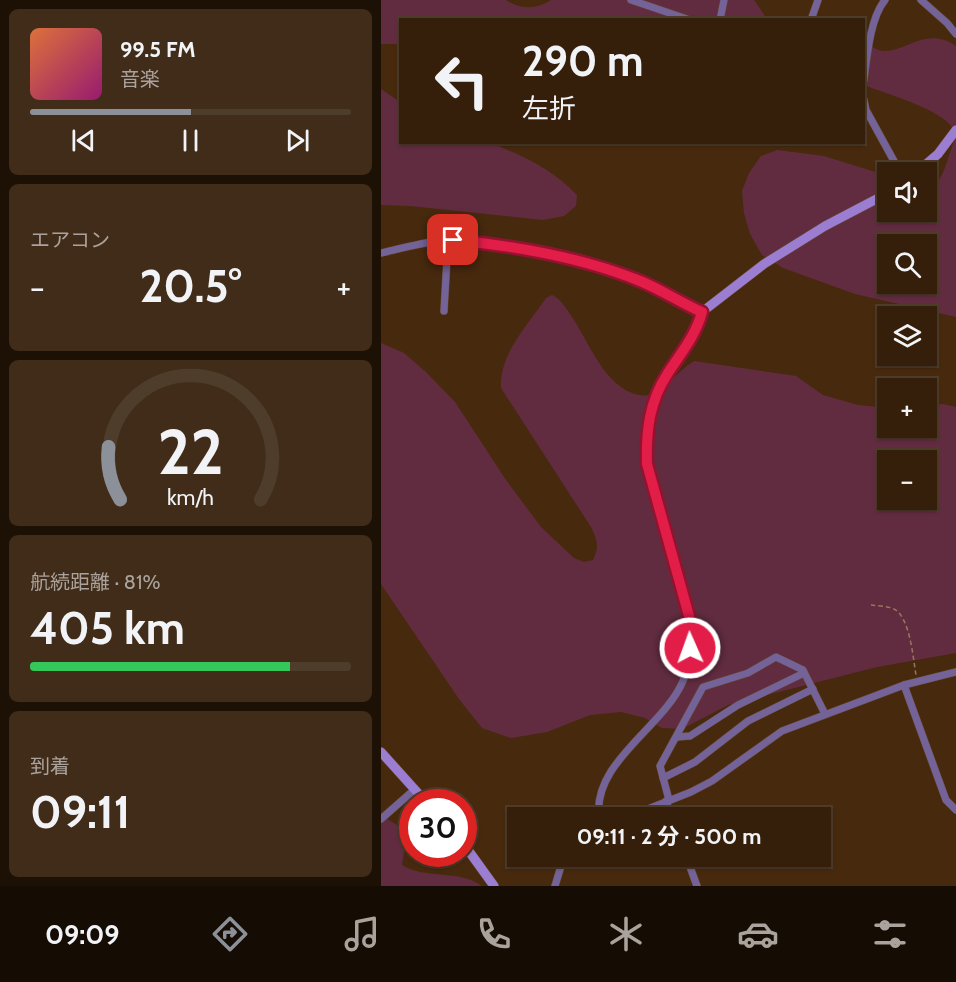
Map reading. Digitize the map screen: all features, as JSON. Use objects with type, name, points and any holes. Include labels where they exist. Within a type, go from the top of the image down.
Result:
[{"type":"street","points":[[631,0],[684,18]]},
{"type":"street","points":[[720,18],[724,0]]},
{"type":"street","points":[[812,18],[818,0]]},
{"type":"street","points":[[865,68],[867,43],[880,7],[885,0]]},
{"type":"street","points":[[921,0],[956,34]]},
{"type":"street","points":[[865,105],[895,162]]},
{"type":"street","points":[[929,162],[938,154],[956,130]]},
{"type":"street","points":[[598,807],[602,789],[614,766],[663,714],[683,681],[690,648],[689,616],[647,464],[648,420],[656,395],[698,328],[702,312],[764,264],[825,226],[877,199]]},
{"type":"street","points":[[381,253],[449,241],[507,245],[598,266],[641,281],[702,312]]},
{"type":"street","points":[[444,311],[449,241]]},
{"type":"street","points":[[669,807],[661,761],[677,737],[703,687],[748,673],[776,657],[803,670],[825,714]]},
{"type":"street","points":[[653,807],[712,781],[782,732],[904,685],[956,672]]},
{"type":"street","points":[[677,737],[690,736],[738,705],[804,673]]},
{"type":"street","points":[[904,685],[946,800],[956,810]]},
{"type":"street","points":[[663,778],[695,762],[748,722],[813,689]]},
{"type":"street","points":[[381,752],[413,789]]},
{"type":"street","points":[[381,819],[399,803]]},
{"type":"street","points":[[477,862],[494,886]]},
{"type":"street","points":[[555,886],[561,867]]},
{"type":"street","points":[[690,867],[697,886]]},
{"type":"path","points":[[871,605],[893,608],[903,615],[917,681]]},
{"type":"shaded area","points":[[381,0],[506,0],[529,7],[551,0],[754,0],[766,18],[399,18],[399,44],[381,44]]},
{"type":"shaded area","points":[[865,39],[874,48],[884,51],[895,50],[929,39],[942,39],[956,46],[956,317],[937,313],[937,306],[908,306],[855,294],[783,268],[762,255],[750,234],[744,213],[742,191],[749,173],[761,156],[777,150],[824,156],[877,173],[877,222],[937,222],[937,181],[943,172],[954,142],[954,132],[950,124],[929,110],[865,85]]},
{"type":"shaded area","points":[[381,89],[399,101],[399,144],[492,144],[524,157],[547,170],[577,195],[576,206],[564,216],[543,220],[381,205]]},
{"type":"shaded area","points":[[552,295],[561,301],[575,321],[603,369],[621,387],[632,393],[645,395],[656,391],[694,361],[796,376],[823,395],[858,405],[877,407],[877,438],[937,438],[937,404],[956,407],[956,653],[877,667],[728,705],[682,729],[662,728],[645,718],[621,712],[590,715],[547,732],[511,738],[482,728],[459,699],[381,584],[381,343],[404,353],[455,402],[506,480],[541,527],[574,558],[584,562],[593,560],[597,543],[591,527],[501,388],[505,363],[523,329],[546,298]]},
{"type":"shaded area","points":[[381,815],[397,825],[399,830],[399,867],[463,878],[482,886],[381,886]]},
{"type":"route","points":[[453,240],[507,245],[598,266],[641,281],[702,312],[698,328],[656,395],[648,420],[646,443],[647,464],[689,616],[690,648]]}]
